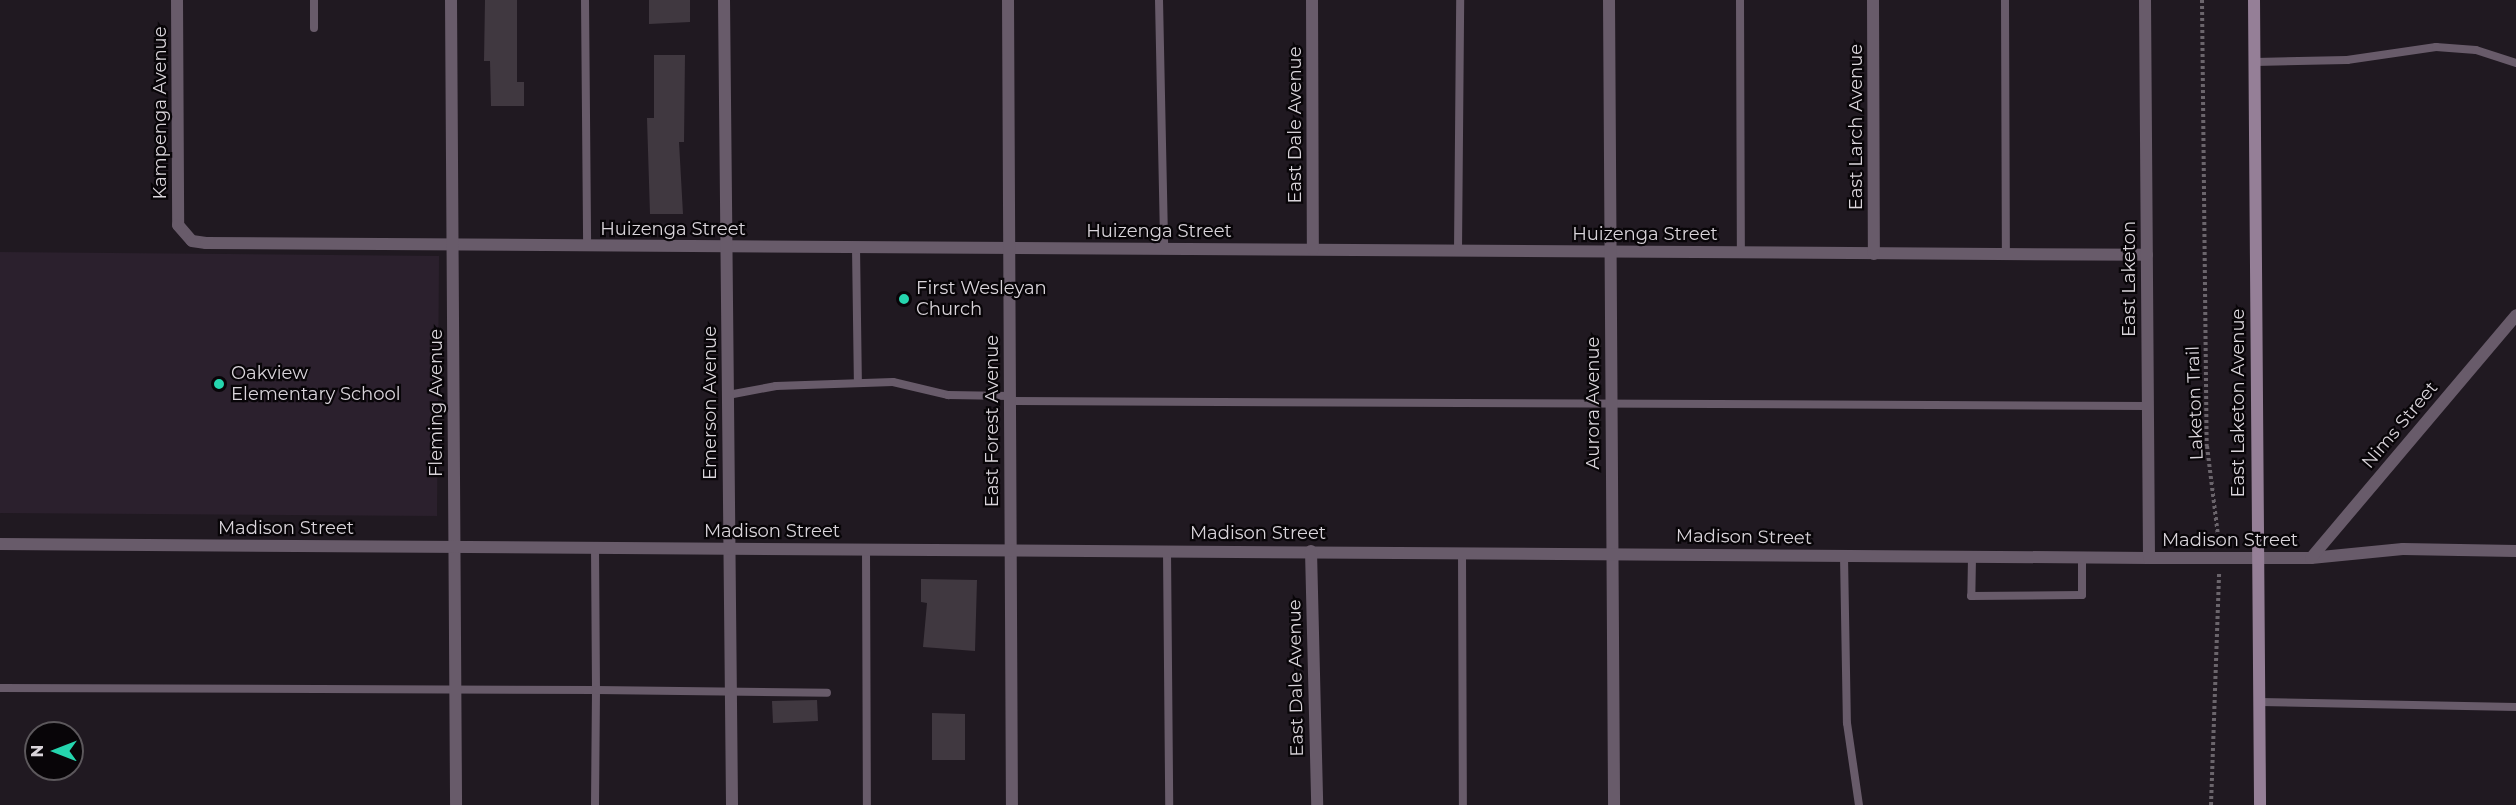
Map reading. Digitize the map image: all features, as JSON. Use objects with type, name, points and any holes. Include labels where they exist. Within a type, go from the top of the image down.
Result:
[{"type":"main road","name":"East Laketon Avenue","points":[[2254,0],[2260,805]]},
{"type":"street","name":"Kampenga Avenue","points":[[177,0],[178,225]]},
{"type":"street","name":"Fleming Avenue","points":[[451,0],[456,805]]},
{"type":"street","name":"Emerson Avenue","points":[[724,0],[732,805]]},
{"type":"street","name":"East Forest Avenue","points":[[1008,0],[1012,805]]},
{"type":"street","name":"East Dale Avenue","points":[[1312,0],[1313,249]]},
{"type":"street","name":"Aurora Avenue","points":[[1609,0],[1614,805]]},
{"type":"street","name":"East Larch Avenue","points":[[1873,0],[1874,254]]},
{"type":"street","name":"East Laketon","points":[[2145,0],[2149,558]]},
{"type":"street","name":"Huizenga Street","points":[[178,225],[192,241],[206,243],[2147,255]]},
{"type":"street","name":"Nims Street","points":[[2311,558],[2516,315]]},
{"type":"street","name":"Madison Street","points":[[0,544],[1462,552],[2082,558],[2311,558],[2403,549],[2516,551]]},
{"type":"street","name":"East Dale Avenue","points":[[1311,551],[1317,805]]},
{"type":"lane","points":[[314,0],[314,28]]},
{"type":"lane","points":[[585,0],[586,247]]},
{"type":"lane","points":[[1159,0],[1164,249]]},
{"type":"lane","points":[[1458,251],[1460,0]]},
{"type":"lane","points":[[1740,0],[1741,253]]},
{"type":"lane","points":[[2005,0],[2006,254]]},
{"type":"lane","points":[[2255,62],[2347,60],[2436,47],[2476,50],[2516,63]]},
{"type":"lane","points":[[856,247],[858,382]]},
{"type":"lane","points":[[728,395],[776,386],[893,382],[948,395],[1010,398],[2148,406]]},
{"type":"lane","points":[[595,547],[596,805]]},
{"type":"lane","points":[[866,549],[867,805]]},
{"type":"lane","points":[[1167,551],[1169,805]]},
{"type":"lane","points":[[1462,552],[1463,805]]},
{"type":"lane","points":[[1844,556],[1847,723],[1859,805]]},
{"type":"lane","points":[[1972,557],[1971,596],[2082,595],[2082,558]]},
{"type":"lane","points":[[0,688],[731,690],[827,693]]},
{"type":"lane","points":[[2260,702],[2516,707]]},
{"type":"path","name":"Laketon Trail","points":[[2202,0],[2207,446],[2219,558],[2211,805]]},
{"type":"shaded area","name":"Oakview Elementary School","points":[[0,252],[439,256],[437,516],[0,513]]},
{"type":"building","points":[[485,0],[517,0],[517,82],[524,82],[524,106],[491,106],[490,61],[484,61]]},
{"type":"building","points":[[649,0],[690,0],[690,22],[649,24]]},
{"type":"building","points":[[654,55],[685,55],[684,142],[679,142],[683,214],[650,214],[647,118],[654,118]]},
{"type":"building","points":[[921,579],[977,580],[975,651],[923,647],[927,603],[921,602]]},
{"type":"building","points":[[817,700],[818,721],[773,723],[772,701]]},
{"type":"building","points":[[932,713],[965,714],[965,760],[932,760]]},
{"type":"place","name":"First Wesleyan Church","points":[[904,299]]},
{"type":"place","name":"Oakview Elementary School","points":[[219,384]]}]
